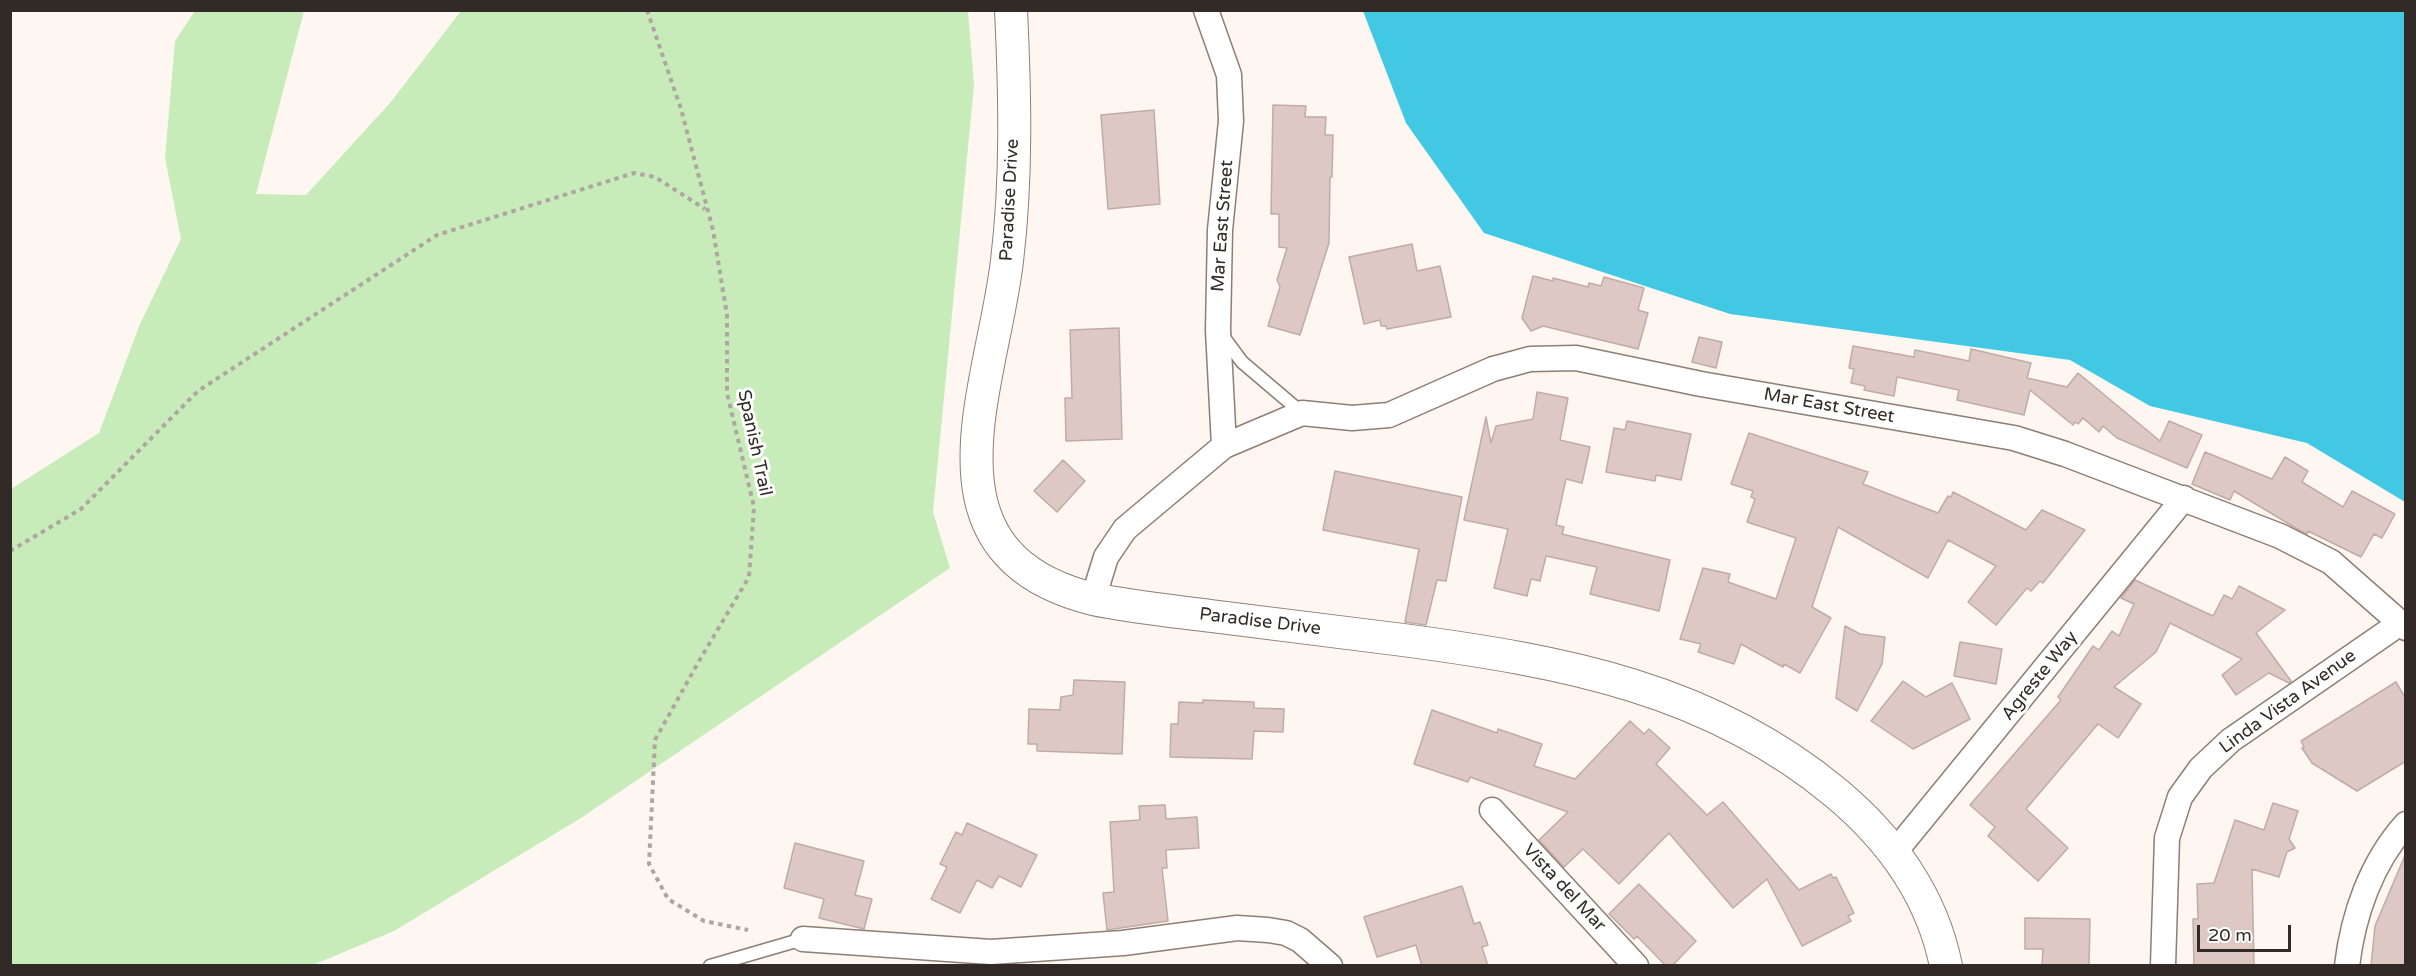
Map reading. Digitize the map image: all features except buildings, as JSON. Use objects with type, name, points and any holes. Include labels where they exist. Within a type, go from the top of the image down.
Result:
[{"type":"street","name":"Paradise Drive","points":[[1011,10],[1014,132],[1012,210],[1003,289],[979,414],[975,451],[976,483],[985,514],[1008,553],[1044,581],[1093,599],[1501,654],[1570,667],[1620,680],[1706,713],[1772,748],[1815,777],[1869,824],[1894,853],[1915,884],[1931,917],[1946,966]]},
{"type":"street","name":"Mar East Street","points":[[1206,10],[1229,75],[1231,121],[1220,230],[1218,330],[1224,446]]},
{"type":"street","name":"Mar East Street","points":[[1093,599],[1106,557],[1125,529],[1224,446],[1302,413],[1352,418],[1389,415],[1493,369],[1530,359],[1575,358],[1701,384],[2014,438],[2065,454],[2280,536],[2331,562],[2361,586],[2402,626]]},
{"type":"street","name":"Agreste Way","points":[[1894,853],[2184,498]]},
{"type":"street","name":"Linda Vista Avenue","points":[[2163,966],[2167,838],[2180,797],[2201,768],[2231,740],[2402,626]]},
{"type":"street","name":"Vista del Mar","points":[[1492,810],[1636,966]]},
{"type":"street","points":[[2347,966],[2351,930],[2363,897],[2378,863],[2406,824]]},
{"type":"street","points":[[802,939],[992,952],[1123,943],[1237,928],[1286,933],[1300,940],[1330,966]]},
{"type":"lane","points":[[1218,330],[1242,362],[1302,413]]},
{"type":"lane","points":[[710,966],[802,939]]},
{"type":"path","name":"Spanish Trail","points":[[647,10],[681,109],[713,230],[727,315],[727,393],[754,507],[748,577],[655,740],[649,864],[668,899],[704,921],[755,932]]},
{"type":"path","points":[[10,551],[81,509],[198,391],[436,235],[634,173],[655,177],[706,210]]},
{"type":"green space","points":[[195,11],[304,11],[256,194],[306,195],[390,103],[461,11],[968,11],[974,85],[933,512],[950,568],[581,818],[394,931],[313,965],[11,965],[11,489],[99,433],[140,324],[181,239],[165,158],[175,41]]},
{"type":"water","points":[[1363,11],[2405,11],[2405,502],[2307,443],[2150,406],[2070,360],[1730,314],[1484,233],[1406,123]]}]
